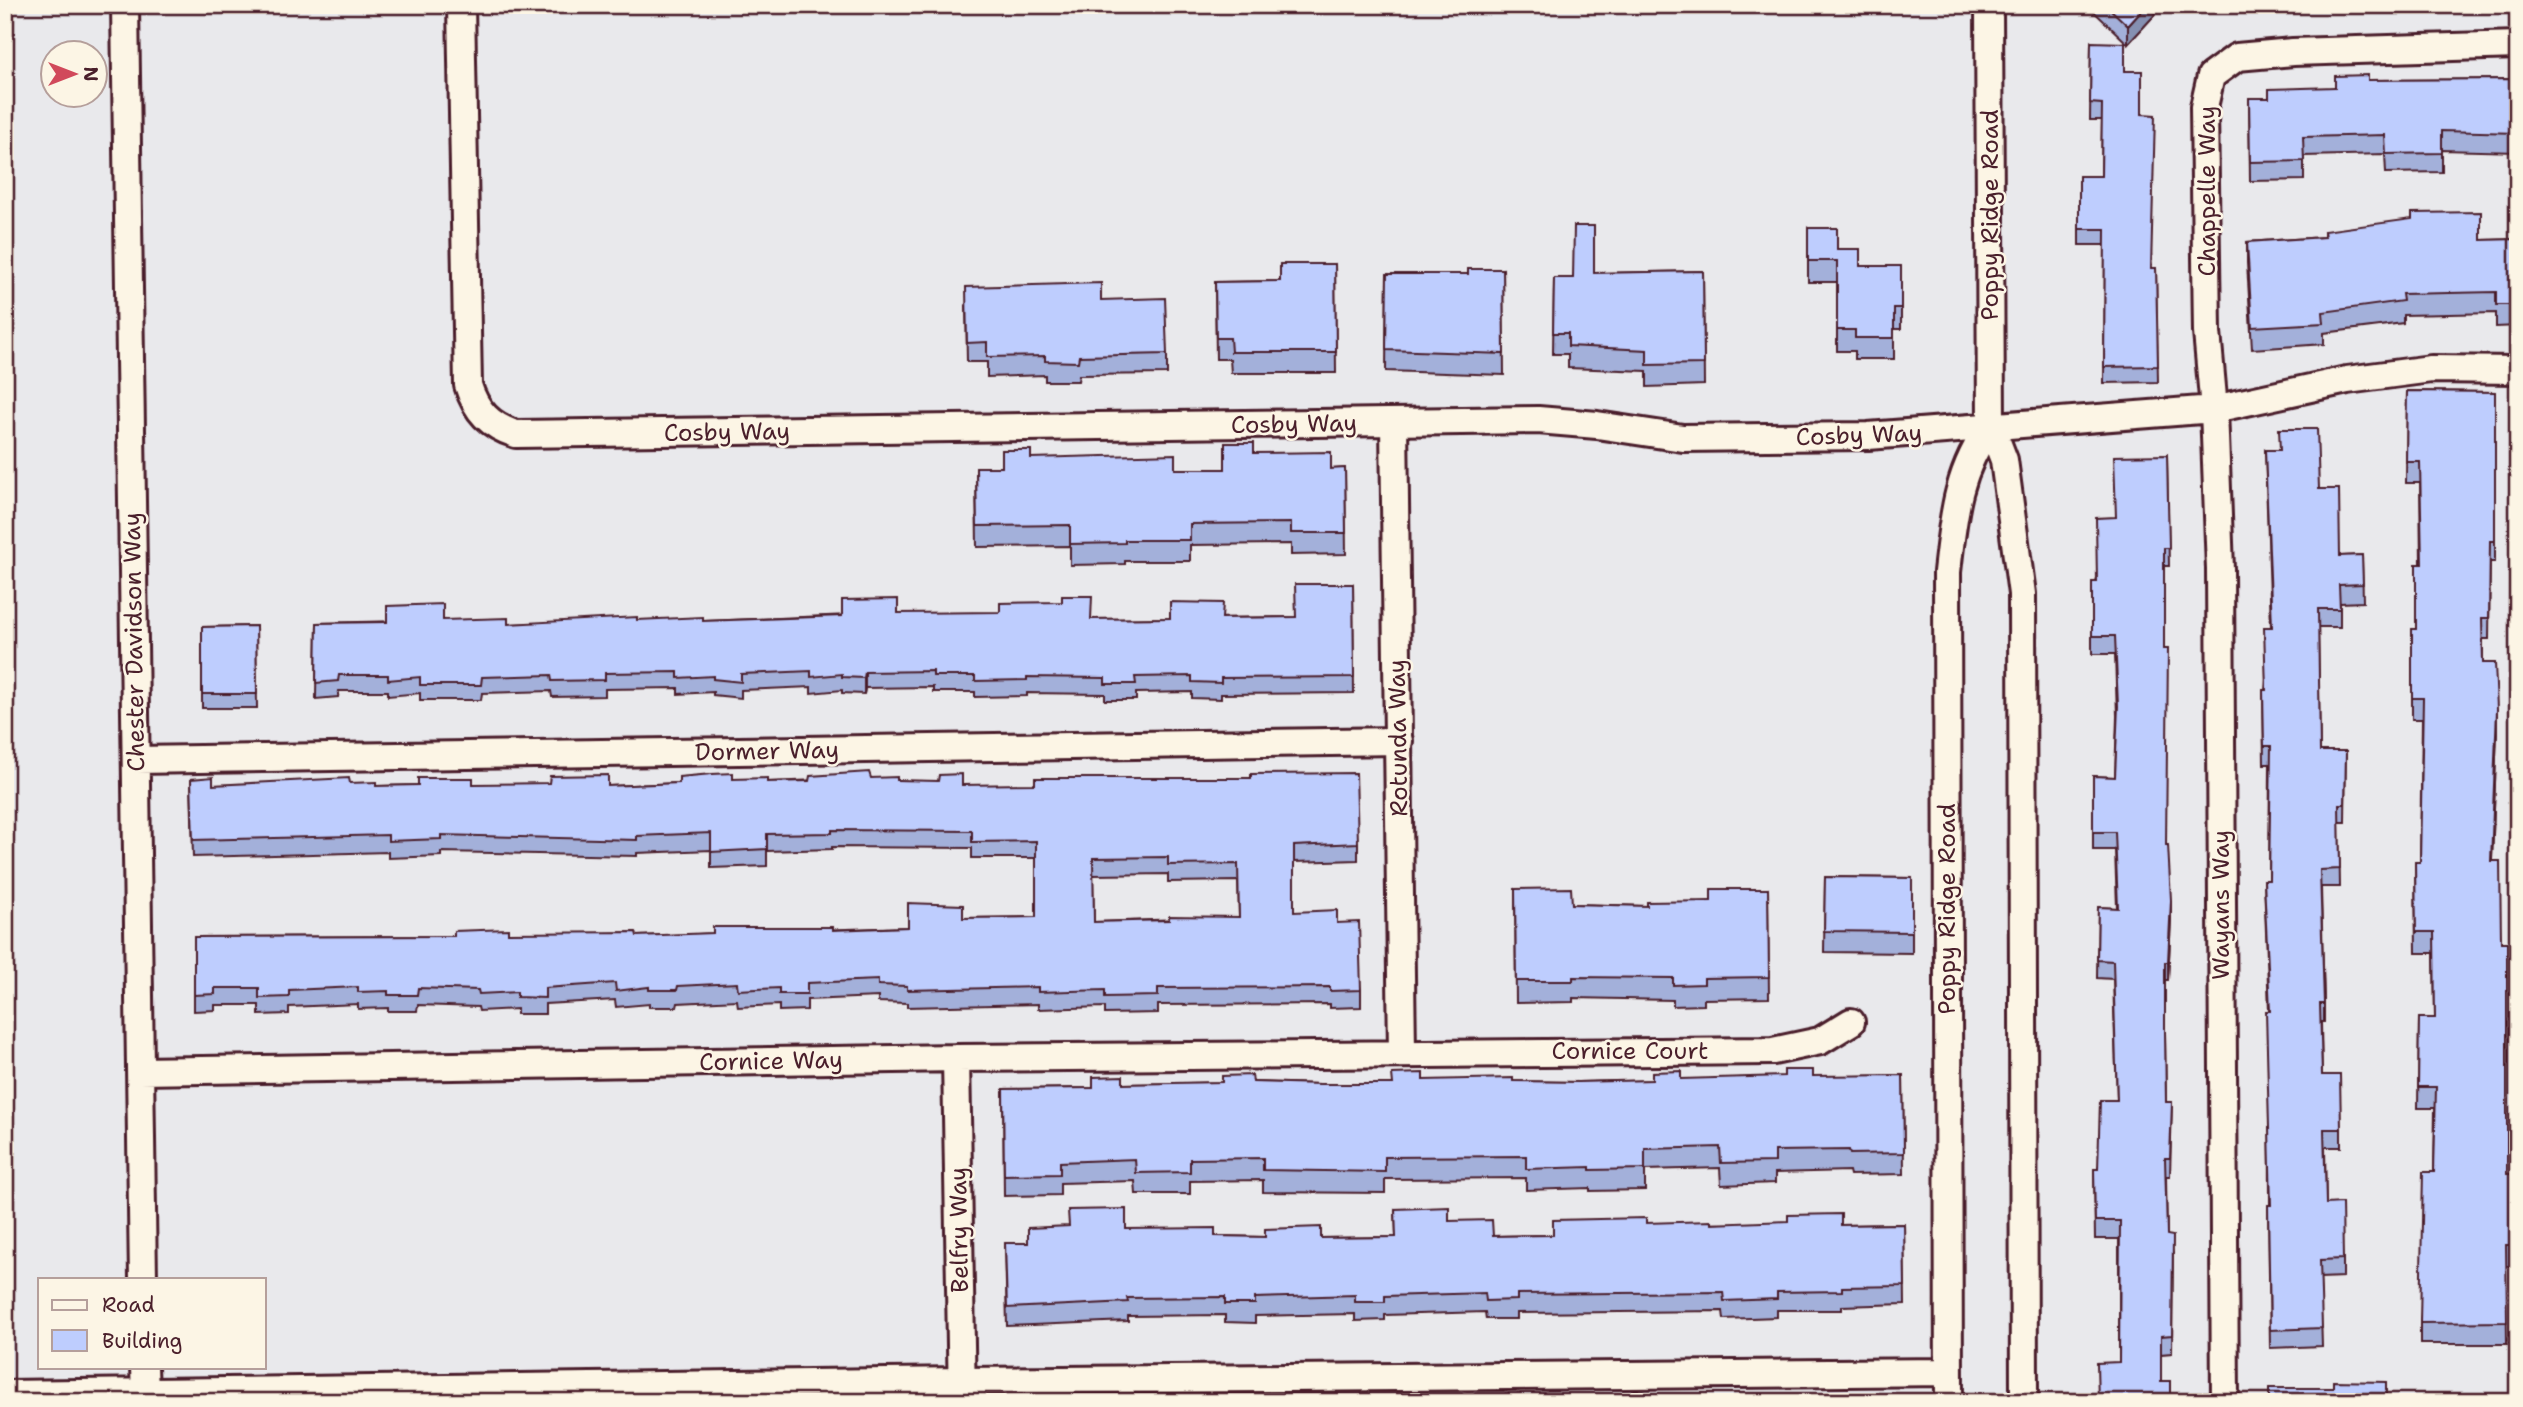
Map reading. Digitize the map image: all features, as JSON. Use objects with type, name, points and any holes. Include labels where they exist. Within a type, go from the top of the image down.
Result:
[{"type":"street","name":"Chester Davidson Way","points":[[125,5],[143,1278]]},
{"type":"street","name":"Cosby Way","points":[[461,5],[468,385],[479,411],[501,429],[530,435],[1563,421],[1656,436],[1711,439],[1868,436],[2214,409],[2347,380],[2431,369],[2518,370]]},
{"type":"street","name":"Poppy Ridge Road","points":[[1989,5],[1990,426],[2004,460],[2022,594],[2024,1402]]},
{"type":"street","name":"Chappelle Way","points":[[2214,409],[2207,332],[2204,107],[2211,76],[2237,57],[2293,52],[2518,45]]},
{"type":"street","name":"Wayans Way","points":[[2214,409],[2220,569],[2225,1402]]},
{"type":"street","name":"Rotunda Way","points":[[1394,422],[1402,1053]]},
{"type":"street","name":"Poppy Ridge Road","points":[[1948,1402],[1947,572],[1960,483],[1976,444],[1990,426]]},
{"type":"street","name":"Dormer Way","points":[[136,760],[1399,741]]},
{"type":"street","name":"Cornice Court","points":[[1402,1053],[1789,1049],[1820,1041],[1852,1022]]},
{"type":"street","name":"Cornice Way","points":[[140,1071],[1402,1053]]},
{"type":"street","name":"Belfry Way","points":[[956,1058],[962,1391]]},
{"type":"street","points":[[5,1394],[145,1380],[962,1391],[1948,1372]]},
{"type":"building","points":[[2106,5],[2147,5],[2128,26]]},
{"type":"building","points":[[2091,42],[2125,43],[2125,71],[2142,71],[2142,114],[2155,115],[2151,268],[2156,268],[2158,366],[2104,367],[2105,229],[2079,229],[2079,176],[2101,176],[2102,104],[2090,103]]},
{"type":"building","points":[[2368,75],[2368,80],[2518,79],[2518,133],[2442,131],[2442,153],[2386,154],[2385,135],[2303,137],[2304,161],[2250,162],[2249,98],[2269,98],[2269,89],[2335,87],[2335,76]]},
{"type":"building","points":[[2481,212],[2481,240],[2518,239],[2518,305],[2496,305],[2496,292],[2402,294],[2403,301],[2323,312],[2324,323],[2252,327],[2247,242],[2325,237],[2324,231],[2412,219],[2412,213]]},
{"type":"building","points":[[1574,226],[1594,226],[1594,273],[1703,271],[1704,364],[1647,365],[1647,350],[1568,346],[1568,333],[1553,333],[1554,278],[1573,278]]},
{"type":"building","points":[[1808,228],[1837,228],[1837,249],[1860,249],[1860,266],[1901,266],[1901,308],[1894,308],[1894,338],[1855,338],[1855,330],[1837,330],[1837,261],[1808,261]]},
{"type":"building","points":[[1280,264],[1335,264],[1336,352],[1231,352],[1230,338],[1216,338],[1215,282],[1280,281]]},
{"type":"building","points":[[1468,269],[1503,269],[1504,354],[1386,350],[1387,274],[1468,274]]},
{"type":"building","points":[[1101,283],[1101,300],[1165,298],[1167,354],[1079,356],[1078,362],[1045,361],[1045,356],[987,357],[987,342],[967,343],[966,287]]},
{"type":"building","points":[[2407,391],[2495,392],[2495,541],[2490,541],[2489,618],[2482,618],[2483,663],[2495,663],[2497,709],[2491,861],[2500,861],[2501,942],[2507,942],[2507,1174],[2512,1174],[2511,1245],[2506,1245],[2507,1322],[2420,1323],[2423,1172],[2434,1172],[2436,1087],[2418,1087],[2419,1018],[2435,1018],[2434,932],[2416,932],[2415,862],[2420,862],[2423,698],[2412,698],[2412,629],[2416,629],[2416,564],[2422,564],[2420,462],[2406,462]]},
{"type":"building","points":[[2279,429],[2317,429],[2319,489],[2339,489],[2340,556],[2362,555],[2363,584],[2339,585],[2340,609],[2318,609],[2320,751],[2346,751],[2345,804],[2339,804],[2340,869],[2320,870],[2324,1004],[2320,1004],[2322,1075],[2340,1075],[2341,1129],[2324,1129],[2326,1204],[2342,1203],[2343,1259],[2320,1260],[2322,1328],[2270,1330],[2268,1205],[2271,1205],[2266,1011],[2270,1011],[2264,880],[2269,880],[2271,746],[2264,746],[2263,690],[2266,690],[2264,627],[2272,627],[2265,450],[2280,450]]},
{"type":"building","points":[[1225,443],[1254,443],[1254,453],[1331,452],[1331,469],[1345,468],[1346,533],[1291,533],[1291,523],[1190,524],[1190,540],[1125,540],[1125,543],[1070,544],[1070,525],[977,526],[976,467],[1002,467],[1002,450],[1031,450],[1031,458],[1175,454],[1175,469],[1225,469]]},
{"type":"building","points":[[2167,455],[2169,548],[2164,548],[2164,649],[2168,649],[2166,845],[2171,900],[2168,962],[2165,962],[2165,1032],[2166,1102],[2172,1102],[2170,1158],[2165,1158],[2167,1235],[2173,1236],[2172,1335],[2161,1336],[2161,1381],[2170,1381],[2170,1402],[2098,1402],[2097,1363],[2119,1362],[2120,1221],[2095,1221],[2094,1169],[2098,1169],[2100,1100],[2117,1100],[2113,961],[2097,960],[2098,907],[2118,908],[2115,832],[2093,832],[2093,776],[2115,777],[2118,706],[2115,636],[2092,636],[2092,582],[2097,582],[2096,518],[2116,517],[2114,456]]},
{"type":"building","points":[[1295,584],[1353,584],[1354,677],[1221,678],[1221,683],[1192,682],[1192,676],[1135,677],[1136,684],[1105,684],[1105,678],[1027,677],[1027,680],[975,681],[975,676],[933,676],[933,671],[865,672],[864,678],[842,677],[842,674],[811,677],[811,671],[741,674],[741,682],[713,679],[713,676],[678,678],[678,672],[605,673],[605,680],[552,681],[551,675],[482,677],[481,685],[420,685],[420,677],[388,680],[388,675],[339,675],[338,681],[316,683],[317,623],[387,622],[387,606],[443,604],[443,620],[508,618],[508,624],[637,617],[637,620],[703,617],[703,621],[842,616],[842,600],[898,599],[898,613],[1000,612],[1000,603],[1062,602],[1062,596],[1092,596],[1091,619],[1170,618],[1170,602],[1223,603],[1222,618],[1296,617]]},
{"type":"building","points":[[256,626],[257,694],[202,694],[202,627]]},
{"type":"building","points":[[869,772],[871,778],[897,777],[897,780],[938,781],[939,775],[962,774],[962,785],[1035,784],[1035,778],[1251,778],[1251,774],[1356,773],[1358,843],[1294,846],[1294,912],[1337,910],[1337,923],[1359,922],[1361,990],[1330,991],[1330,987],[1158,988],[1158,996],[1105,997],[1105,990],[1038,992],[1038,987],[907,990],[907,986],[878,985],[878,980],[807,983],[807,994],[779,994],[779,988],[738,990],[737,983],[678,986],[677,990],[649,990],[649,987],[616,991],[615,983],[545,988],[545,998],[517,997],[517,992],[479,994],[478,990],[418,988],[417,995],[388,995],[388,991],[358,992],[358,987],[289,990],[289,997],[259,998],[259,988],[215,988],[215,994],[194,995],[194,937],[454,936],[454,931],[508,929],[508,933],[636,932],[637,936],[713,933],[713,927],[833,927],[833,930],[908,927],[908,903],[963,905],[963,918],[1036,917],[1036,841],[972,842],[972,831],[832,830],[832,833],[767,834],[767,849],[711,852],[711,833],[637,836],[637,840],[441,835],[441,839],[388,841],[388,835],[193,840],[191,779],[213,777],[213,785],[349,778],[350,783],[376,782],[376,786],[418,785],[418,778],[473,778],[473,784],[549,783],[550,776],[608,775],[608,786],[679,783],[679,777],[712,774],[733,773],[733,779],[767,778],[767,782],[809,781],[810,776]],"holes":[[[1168,857],[1168,865],[1238,864],[1239,917],[1169,916],[1169,920],[1094,922],[1093,858]]]},
{"type":"building","points":[[1825,877],[1912,878],[1912,932],[1824,931]]},
{"type":"building","points":[[1571,888],[1572,904],[1647,906],[1647,902],[1711,901],[1711,889],[1768,889],[1769,977],[1704,978],[1704,984],[1673,985],[1673,978],[1573,977],[1573,981],[1516,981],[1515,889]]},
{"type":"building","points":[[1784,1070],[1813,1070],[1813,1076],[1903,1075],[1904,1153],[1850,1154],[1849,1150],[1775,1151],[1775,1162],[1721,1163],[1720,1147],[1645,1149],[1645,1169],[1590,1170],[1590,1167],[1526,1169],[1526,1156],[1385,1157],[1385,1172],[1263,1170],[1263,1158],[1190,1159],[1190,1172],[1136,1173],[1135,1159],[1060,1162],[1060,1174],[1004,1175],[1003,1089],[1093,1088],[1093,1077],[1123,1076],[1123,1084],[1222,1082],[1222,1076],[1252,1075],[1253,1082],[1393,1084],[1392,1074],[1423,1073],[1423,1080],[1513,1078],[1513,1081],[1578,1082],[1652,1080],[1652,1072],[1681,1071],[1681,1079],[1784,1076]]},
{"type":"building","points":[[1449,1207],[1449,1221],[1492,1220],[1493,1236],[1553,1235],[1553,1220],[1646,1218],[1646,1223],[1711,1221],[1711,1224],[1788,1221],[1788,1215],[1841,1214],[1841,1225],[1904,1224],[1905,1286],[1777,1292],[1777,1299],[1724,1301],[1723,1292],[1517,1294],[1517,1300],[1486,1301],[1485,1293],[1385,1296],[1385,1302],[1355,1302],[1355,1295],[1255,1298],[1255,1304],[1225,1304],[1225,1297],[1127,1298],[1128,1302],[1007,1308],[1005,1243],[1028,1243],[1028,1228],[1069,1226],[1068,1210],[1126,1209],[1126,1229],[1215,1228],[1215,1236],[1265,1237],[1265,1229],[1321,1227],[1321,1238],[1396,1237],[1395,1209]]},
{"type":"building","points":[[2333,1381],[2386,1382],[2386,1402],[2269,1402],[2269,1388],[2333,1388]]}]
